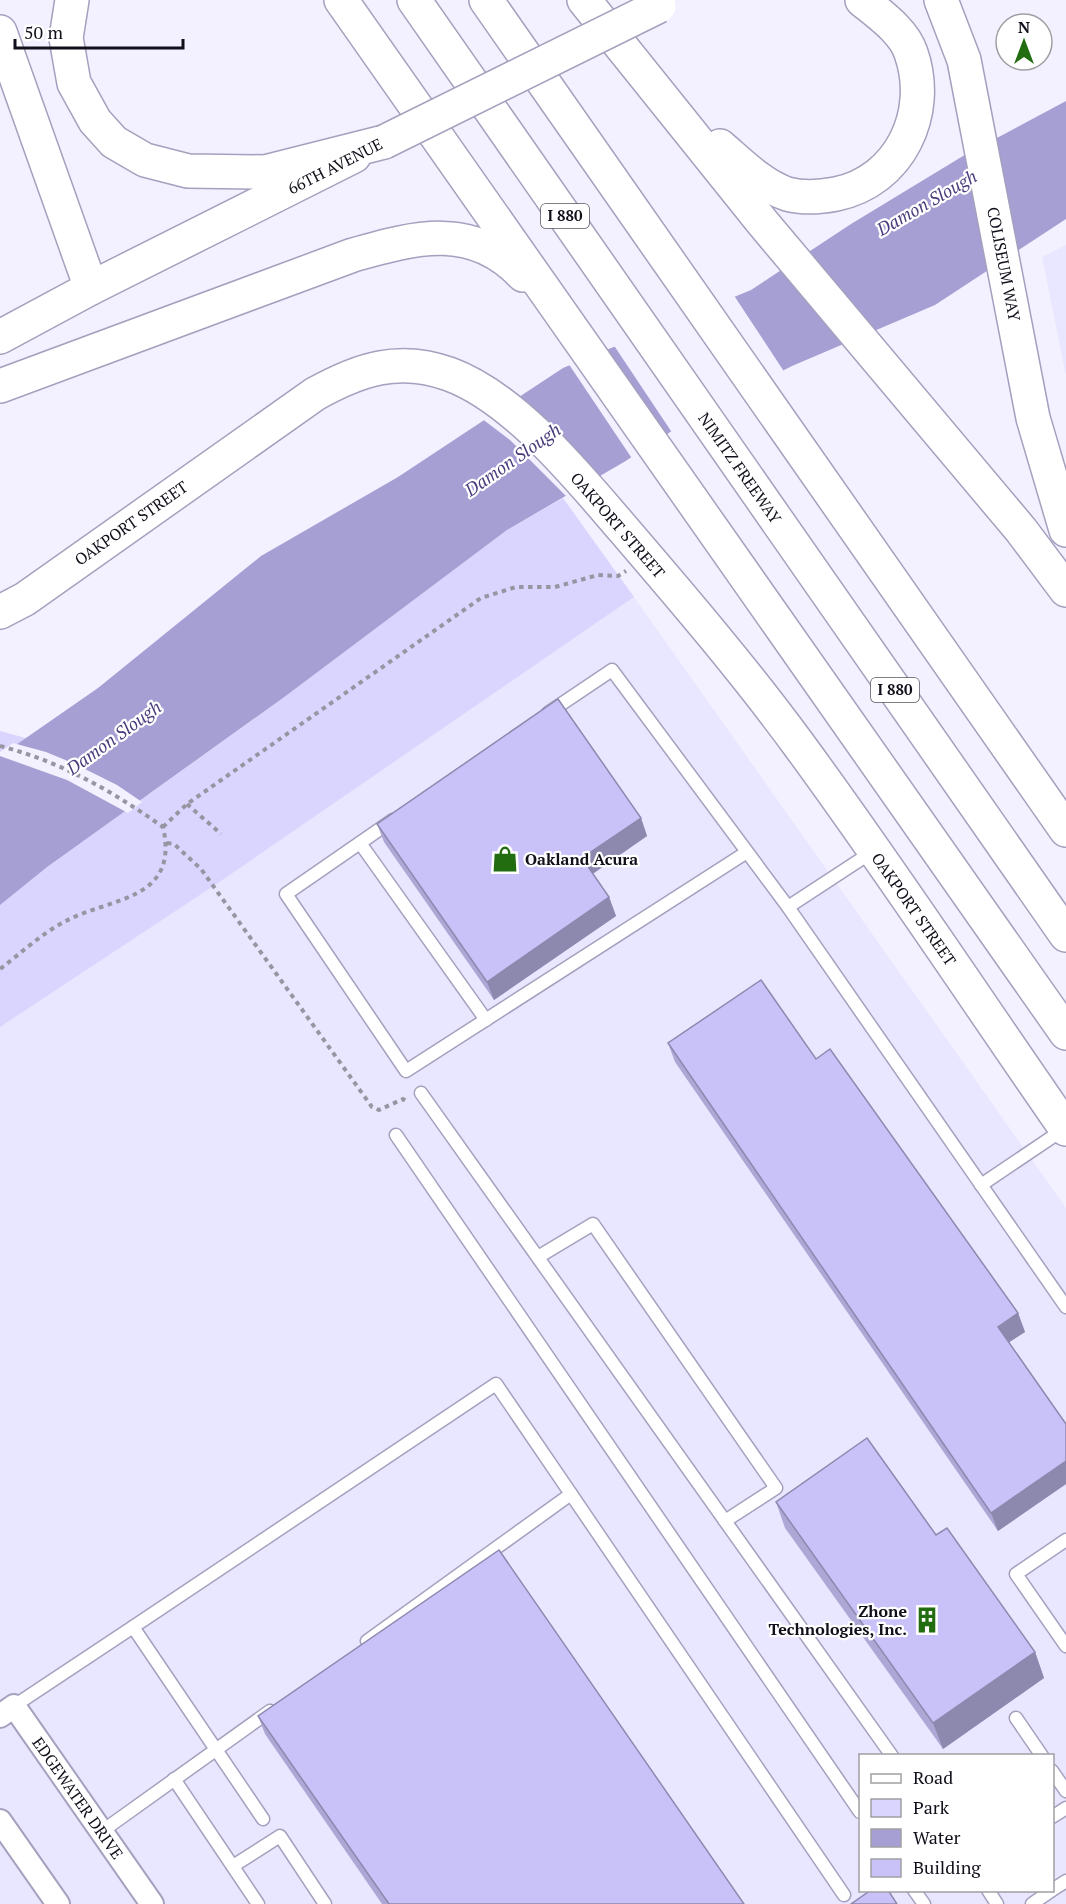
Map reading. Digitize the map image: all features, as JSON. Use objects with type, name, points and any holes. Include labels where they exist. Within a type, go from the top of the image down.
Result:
[{"type":"main road","points":[[72,0],[66,38],[74,83],[95,121],[114,141],[145,160],[188,171],[265,172],[384,141]]},
{"type":"main road","points":[[341,0],[1066,1033]]},
{"type":"main road","name":"NIMITZ FREEWAY","points":[[414,0],[1066,935]]},
{"type":"main road","points":[[486,0],[1066,830]]},
{"type":"main road","points":[[584,0],[763,223],[1021,530],[1066,590]]},
{"type":"main road","points":[[657,93],[758,178],[787,194],[820,197],[856,190],[884,171],[904,146],[916,114],[918,82],[911,50],[889,22],[862,0]]},
{"type":"main road","name":"COLISEUM WAY","points":[[941,0],[964,60],[1034,418],[1066,530]]},
{"type":"main road","points":[[962,0],[964,60]]},
{"type":"main road","name":"66TH AVENUE","points":[[0,337],[91,288],[384,141],[666,3]]},
{"type":"main road","points":[[0,32],[91,288]]},
{"type":"main road","points":[[0,386],[353,255],[403,240],[442,237],[478,243],[507,258],[570,324]]},
{"type":"main road","name":"OAKPORT STREET","points":[[0,612],[25,599],[315,394],[352,373],[391,365],[422,366],[451,375],[483,392],[520,420],[553,451],[646,556],[798,744],[1066,1128]]},
{"type":"street","name":"EDGEWATER DRIVE","points":[[7,1711],[101,1832],[152,1904]]},
{"type":"street","points":[[0,1821],[58,1904]]},
{"type":"lane","points":[[535,722],[612,670],[788,907],[1066,1307]]},
{"type":"lane","points":[[400,816],[286,894],[406,1071],[747,852]]},
{"type":"lane","points":[[360,843],[486,1020]]},
{"type":"lane","points":[[788,907],[873,851]]},
{"type":"lane","points":[[421,1093],[891,1754]]},
{"type":"lane","points":[[981,1185],[1066,1128]]},
{"type":"lane","points":[[396,1135],[859,1809]]},
{"type":"lane","points":[[538,1257],[592,1224],[776,1488],[725,1521]]},
{"type":"lane","points":[[7,1711],[496,1384],[843,1895]]},
{"type":"lane","points":[[361,1646],[572,1494]]},
{"type":"lane","points":[[1066,1540],[1016,1574],[1066,1646]]},
{"type":"lane","points":[[133,1627],[263,1819]]},
{"type":"lane","points":[[101,1832],[284,1701]]},
{"type":"lane","points":[[1016,1718],[1041,1754]]},
{"type":"lane","points":[[1054,1773],[1066,1791]]},
{"type":"lane","points":[[174,1779],[258,1904]]},
{"type":"lane","points":[[233,1866],[280,1836],[325,1904]]},
{"type":"lane","points":[[1032,1904],[1049,1892]]},
{"type":"path","points":[[163,827],[187,804],[481,598],[516,587],[555,587],[598,575],[618,576],[646,556]]},
{"type":"path","points":[[0,746],[45,759],[100,785],[163,827],[167,843],[154,882],[142,892],[85,911],[61,923],[0,969]]},
{"type":"path","points":[[187,804],[221,834]]},
{"type":"path","points":[[167,843],[174,844],[201,869],[372,1107],[379,1110],[403,1099],[409,1103],[421,1093]]},
{"type":"shaded area","points":[[1066,245],[1066,376],[1042,257]]},
{"type":"shaded area","points":[[634,597],[1066,1208],[1066,1904],[0,1904],[0,1016],[224,879]]},
{"type":"green space","points":[[563,498],[634,597],[224,879],[0,1027],[0,731],[59,747],[148,795],[283,698],[507,530]]},
{"type":"water","name":"Damon Slough","points":[[1066,101],[1066,219],[935,305],[792,366],[698,414],[624,462],[507,530],[283,698],[47,867],[0,905],[0,756],[98,688],[261,556],[398,477],[563,368],[751,290],[851,224],[963,156]]},
{"type":"pier","points":[[733,294],[785,373],[700,417],[673,434],[613,344]]},
{"type":"pier","points":[[601,350],[662,441],[633,460],[568,363]]},
{"type":"pier","points":[[517,395],[542,417],[600,479],[568,498],[510,440],[481,418]]},
{"type":"pier","points":[[13,743],[46,752],[75,764],[117,785],[142,802],[128,813],[67,780],[0,756],[0,752]]},
{"type":"building","name":"Oakland Acura","points":[[558,699],[641,818],[582,858],[609,897],[487,982],[377,824]]},
{"type":"building","points":[[761,980],[816,1059],[830,1049],[1018,1313],[998,1327],[1066,1424],[1066,1461],[991,1513],[668,1043]]},
{"type":"building","name":"Zhone Technologies, Inc.","points":[[867,1438],[936,1535],[947,1528],[1035,1652],[933,1723],[776,1502]]},
{"type":"building","points":[[499,1550],[744,1904],[389,1904],[258,1716]]},
{"type":"building","points":[[868,1892],[889,1892],[897,1904],[851,1904]]},
{"type":"place","name":"Oakland Acura","points":[[505,859]]},
{"type":"place","name":"Zhone Technologies, Inc.","points":[[927,1620]]}]
